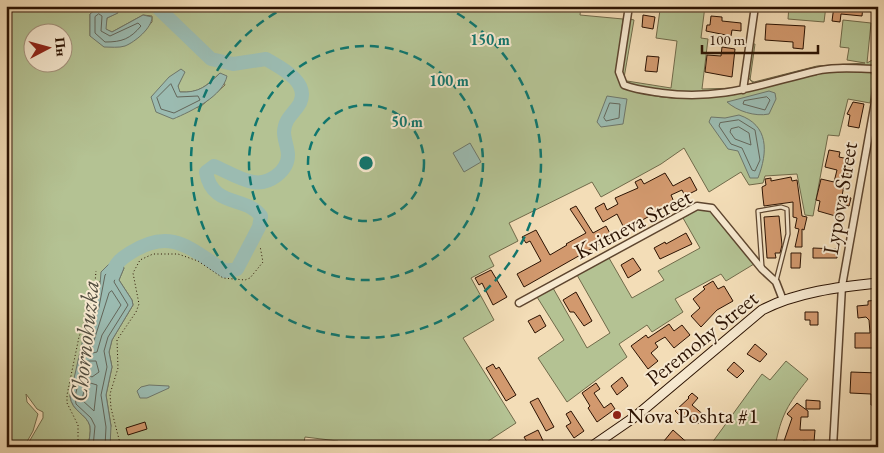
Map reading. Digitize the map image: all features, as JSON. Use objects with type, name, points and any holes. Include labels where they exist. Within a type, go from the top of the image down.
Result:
[{"type":"main road","name":"Peremohy Street","points":[[591,447],[636,416],[762,310],[783,300],[842,286],[878,283]]},
{"type":"street","points":[[629,6],[619,72],[624,85],[635,89],[680,95],[716,95],[743,90],[818,70],[878,70]]},
{"type":"street","points":[[743,90],[755,6]]},
{"type":"street","name":"Lypova Street","points":[[834,447],[842,286],[878,85]]},
{"type":"street","name":"Kvitneva Street","points":[[518,303],[698,206],[712,208],[762,269],[776,282],[783,300]]},
{"type":"lane","points":[[762,269],[758,212],[781,207],[787,210],[788,234],[776,282]]},
{"type":"path","points":[[121,447],[111,408],[110,394],[118,368],[117,340],[139,304],[133,274],[138,263],[153,254],[178,254],[198,261],[223,278],[244,280],[250,278],[263,262],[260,246]]},
{"type":"path","points":[[78,447],[78,425],[67,403],[67,395],[79,337],[94,295],[96,271]]},
{"type":"green space","points":[[6,6],[100,6],[90,14],[90,36],[135,40],[152,22],[152,16],[143,15],[112,32],[105,29],[107,18],[117,13],[116,8],[103,6],[581,6],[580,15],[623,19],[617,72],[623,87],[648,95],[672,98],[720,96],[830,71],[870,72],[874,77],[870,103],[848,99],[839,136],[828,135],[813,216],[805,215],[797,174],[765,176],[763,183],[749,185],[741,172],[709,192],[684,148],[661,164],[601,197],[592,182],[509,223],[518,241],[489,256],[494,266],[471,278],[494,320],[463,338],[516,423],[479,447],[340,447],[338,441],[305,437],[303,447],[168,447],[154,444],[154,447],[101,447],[111,426],[106,395],[112,367],[109,352],[112,340],[133,305],[132,300],[119,280],[124,268],[99,282],[70,396],[73,406],[90,426],[88,447],[26,447],[43,418],[43,412],[37,409],[26,394],[27,402],[38,414],[33,431],[24,447],[6,447]],"holes":[[[184,72],[178,86],[179,92],[197,90],[220,73],[225,85],[199,108],[151,97]]]},
{"type":"green space","points":[[636,6],[705,6],[701,38],[708,39],[702,89],[738,89],[681,93],[653,91],[626,83],[621,72],[630,19],[634,20],[624,78],[627,81],[671,88],[677,41],[656,38],[660,10]]},
{"type":"green space","points":[[789,6],[826,6],[824,22],[788,19]]},
{"type":"green space","points":[[878,17],[878,58],[871,66],[818,68],[754,84],[751,80],[754,82],[817,66],[865,63],[847,60],[849,48],[840,47],[843,20],[871,23],[867,63],[874,59]]},
{"type":"green space","points":[[753,44],[755,44],[750,79],[748,77]]},
{"type":"green space","points":[[698,209],[710,211],[754,264],[726,281],[721,274],[675,299],[683,312],[652,332],[647,325],[619,344],[627,357],[567,402],[538,358],[564,340],[537,297],[553,288],[587,348],[610,333],[577,275],[609,258],[632,298],[664,280],[658,271],[700,248],[683,218]]},
{"type":"green space","points":[[786,361],[808,379],[786,410],[775,447],[709,447],[762,374],[770,380]]},
{"type":"water","points":[[100,6],[116,8],[118,13],[107,18],[106,29],[112,32],[143,15],[152,17],[151,21],[142,34],[129,44],[120,47],[104,47],[90,36],[90,14]]},
{"type":"water","points":[[181,69],[185,72],[178,86],[180,92],[198,90],[211,82],[220,73],[227,76],[220,90],[206,102],[173,119],[156,112],[151,97],[169,77]]},
{"type":"water","points":[[769,91],[775,93],[776,99],[769,114],[758,115],[746,112],[727,102]]},
{"type":"water","points":[[607,96],[627,99],[623,124],[601,127],[597,122]]},
{"type":"water","points":[[739,115],[756,125],[764,140],[763,159],[758,178],[750,178],[738,151],[728,149],[709,122],[711,117],[725,118]]},
{"type":"water","points":[[470,143],[481,162],[464,172],[453,153]]},
{"type":"water","points":[[120,258],[124,268],[119,280],[132,300],[133,305],[112,340],[109,352],[112,367],[106,395],[111,426],[110,447],[88,447],[90,426],[73,406],[70,396],[85,330],[100,285],[101,272],[114,259]]},
{"type":"water","points":[[149,385],[169,386],[169,388],[147,398],[140,398],[137,391],[141,387]]},
{"type":"building","points":[[834,6],[863,6],[862,16],[841,14],[840,22],[832,21]]},
{"type":"building","points":[[643,15],[655,17],[653,29],[642,27]]},
{"type":"building","points":[[711,16],[722,17],[722,21],[741,23],[741,31],[732,30],[731,36],[706,31],[707,25],[710,25]]},
{"type":"building","points":[[766,24],[805,26],[803,49],[793,48],[793,42],[765,40]]},
{"type":"building","points":[[722,47],[735,49],[732,77],[705,72],[707,55],[721,56]]},
{"type":"building","points":[[647,56],[659,57],[657,72],[645,71]]},
{"type":"building","points":[[853,102],[864,104],[859,128],[848,126],[850,115],[847,114]]},
{"type":"building","points":[[829,150],[840,152],[839,157],[853,160],[850,174],[846,174],[842,196],[851,198],[849,206],[842,204],[839,217],[818,211],[820,201],[816,200],[821,179],[834,182],[837,170],[825,167]]},
{"type":"building","points":[[665,173],[673,186],[690,177],[697,190],[685,196],[682,190],[671,195],[674,202],[625,230],[617,214],[603,222],[595,208],[604,203],[607,210],[618,204],[615,198],[638,188],[635,182],[641,179],[644,184]]},
{"type":"building","points":[[791,177],[792,181],[797,180],[802,216],[807,217],[804,230],[802,229],[802,247],[795,247],[799,229],[795,228],[797,218],[793,217],[793,202],[764,206],[762,187],[766,185],[765,179],[771,178],[771,181]]},
{"type":"building","points":[[576,206],[593,233],[606,226],[612,237],[524,287],[517,274],[541,261],[530,241],[526,243],[522,237],[536,230],[550,255],[586,233],[570,209]]},
{"type":"building","points":[[779,216],[782,245],[780,253],[775,253],[776,258],[767,258],[764,217]]},
{"type":"building","points":[[686,233],[692,244],[660,259],[654,248]]},
{"type":"building","points":[[813,248],[837,249],[837,258],[813,258]]},
{"type":"building","points":[[791,253],[801,253],[800,268],[791,268]]},
{"type":"building","points":[[633,258],[641,270],[628,278],[621,265]]},
{"type":"building","points":[[491,270],[507,297],[493,305],[482,283],[479,285],[475,278]]},
{"type":"building","points":[[713,281],[718,289],[724,286],[733,301],[717,310],[701,327],[691,316],[700,308],[693,299],[705,289],[703,287]]},
{"type":"building","points":[[576,292],[592,321],[584,326],[574,312],[570,312],[563,300]]},
{"type":"building","points":[[878,300],[878,348],[855,348],[855,333],[870,333],[869,320],[866,317],[858,318],[857,306],[868,305],[868,301]]},
{"type":"building","points":[[805,312],[818,312],[818,325],[810,325],[810,320],[805,320]]},
{"type":"building","points":[[540,315],[546,326],[535,333],[528,321]]},
{"type":"building","points":[[669,324],[674,331],[682,325],[690,335],[674,348],[665,337],[655,343],[658,347],[651,353],[658,361],[648,369],[631,346],[646,335],[648,338]]},
{"type":"building","points":[[755,344],[767,354],[760,362],[747,354]]},
{"type":"building","points":[[734,362],[744,371],[737,378],[727,370]]},
{"type":"building","points":[[493,364],[496,369],[499,367],[516,395],[506,401],[486,368]]},
{"type":"building","points":[[851,372],[878,373],[878,406],[871,405],[871,394],[850,393]]},
{"type":"building","points":[[622,377],[628,386],[617,395],[611,386]]},
{"type":"building","points":[[596,383],[600,389],[594,393],[604,408],[611,403],[615,409],[597,422],[588,408],[590,406],[582,393]]},
{"type":"building","points":[[692,393],[698,398],[692,405],[705,416],[698,424],[687,414],[682,418],[675,411]]},
{"type":"building","points":[[538,398],[554,427],[546,431],[530,402]]},
{"type":"building","points":[[806,400],[820,401],[820,409],[806,409]]},
{"type":"building","points":[[797,403],[808,411],[808,417],[801,417],[800,430],[815,430],[814,442],[803,441],[802,447],[789,447],[783,444],[792,418],[787,414]]},
{"type":"building","points":[[571,411],[584,431],[574,438],[566,426],[571,423],[566,414]]},
{"type":"building","points":[[145,422],[147,429],[128,435],[126,428]]},
{"type":"building","points":[[538,430],[546,447],[530,447],[524,437]]},
{"type":"building","points":[[673,430],[692,447],[672,447],[664,441]]},
{"type":"waterway","name":"Chornohuzka","points":[[113,273],[121,259],[130,253],[144,245],[169,241],[190,248],[225,271],[237,269],[259,227],[261,216],[255,210],[230,200],[215,191],[206,172],[214,166],[253,182],[265,181],[276,176],[287,161],[288,152],[284,135],[285,127],[288,119],[300,103],[302,95],[301,88],[292,76],[266,59],[233,64],[211,59],[156,6]]},
{"type":"place","name":"Nova Poshta #1","points":[[617,415]]}]
